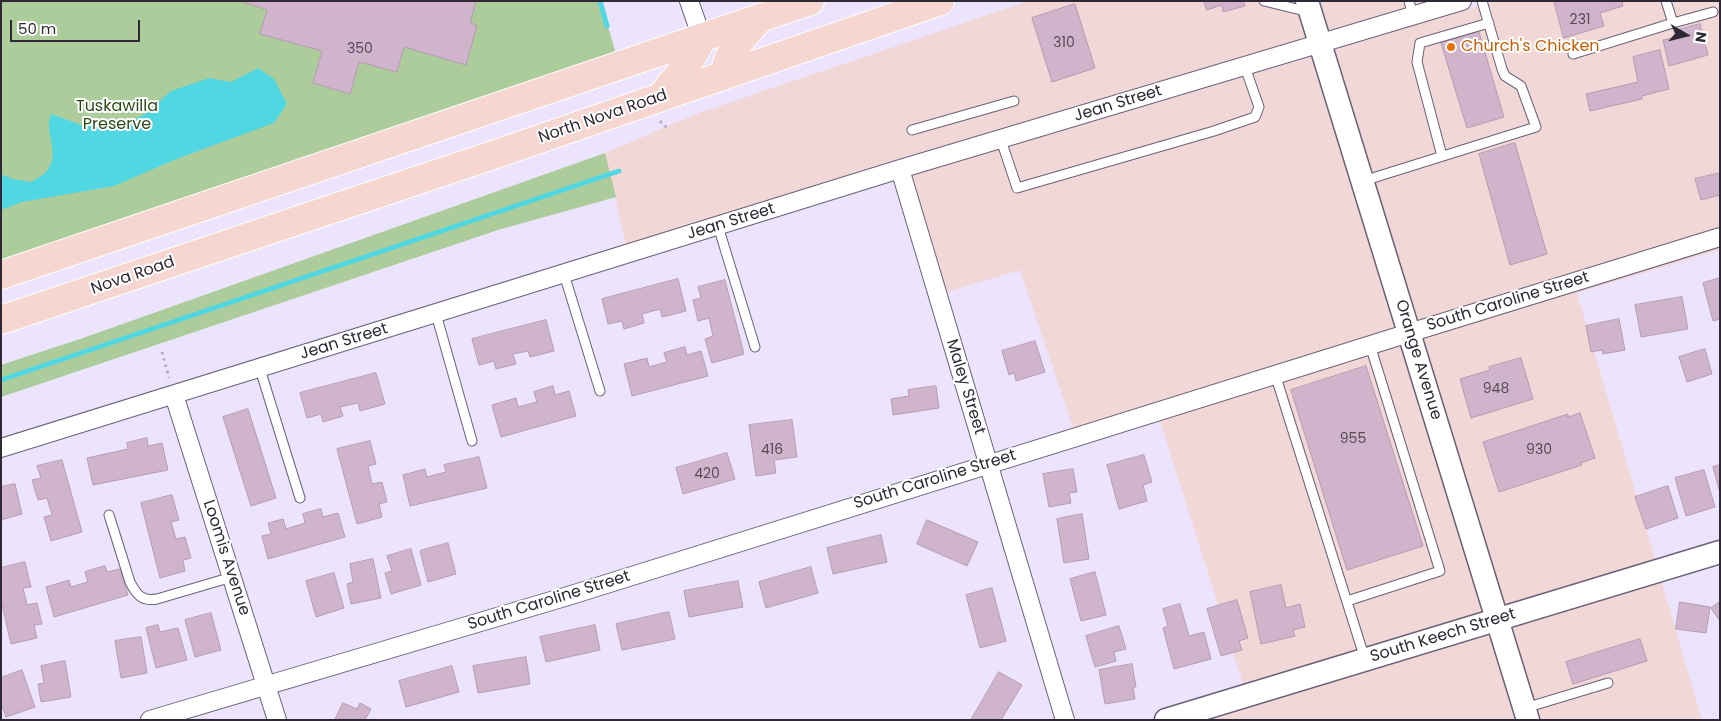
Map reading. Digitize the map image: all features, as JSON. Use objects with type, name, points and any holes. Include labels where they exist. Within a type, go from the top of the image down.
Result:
[{"type":"main road","points":[[1,276],[810,1]]},
{"type":"main road","name":"North Nova Road","points":[[264,231],[940,1]]},
{"type":"main road","points":[[724,76],[725,63],[733,50],[760,18]]},
{"type":"main road","points":[[659,98],[690,60],[702,38]]},
{"type":"main road","name":"Nova Road","points":[[1,320],[264,231]]},
{"type":"main road","points":[[1,294],[34,264]]},
{"type":"street","points":[[690,1],[702,38]]},
{"type":"street","name":"Jean Street","points":[[1,448],[900,169],[1320,44],[1411,9],[1462,1]]},
{"type":"street","name":"Orange Avenue","points":[[1309,7],[1527,714]]},
{"type":"street","name":"Maley Street","points":[[900,169],[1065,720]]},
{"type":"street","name":"South Caroline Street","points":[[150,720],[568,596],[1275,374],[1720,238]]},
{"type":"street","name":"Loomis Avenue","points":[[174,395],[277,720]]},
{"type":"street","name":"South Keech Street","points":[[1166,720],[1209,714],[1365,659],[1720,552]]},
{"type":"lane","points":[[1264,1],[1309,7]]},
{"type":"lane","points":[[1363,181],[1536,127],[1521,86],[1505,76],[1502,69],[1482,1]]},
{"type":"lane","points":[[1666,1],[1673,23]]},
{"type":"lane","points":[[1573,54],[1713,12]]},
{"type":"lane","points":[[1442,156],[1416,62],[1420,43],[1489,22]]},
{"type":"lane","points":[[1001,140],[1017,188],[1214,132],[1255,117],[1259,107],[1245,67]]},
{"type":"lane","points":[[912,130],[1014,101]]},
{"type":"lane","points":[[718,226],[755,348]]},
{"type":"lane","points":[[564,274],[600,391]]},
{"type":"lane","points":[[436,314],[472,441]]},
{"type":"lane","points":[[1347,601],[1440,571],[1370,345]]},
{"type":"lane","points":[[260,369],[300,498]]},
{"type":"lane","points":[[1275,374],[1365,659]]},
{"type":"lane","points":[[109,515],[130,582],[135,592],[143,599],[157,599],[232,577]]},
{"type":"lane","points":[[1527,714],[1608,683]]},
{"type":"path","points":[[162,352],[174,395]]},
{"type":"shaded area","points":[[1029,1],[1297,1],[1309,38],[888,162],[626,245],[605,153],[699,113]]},
{"type":"shaded area","points":[[1318,1],[1431,1],[1327,33]]},
{"type":"shaded area","points":[[1493,1],[1720,1],[1720,228],[1416,321],[1333,50]]},
{"type":"shaded area","points":[[1314,56],[1397,327],[1073,428],[1020,270],[947,292],[912,175]]},
{"type":"shaded area","points":[[1720,247],[1720,250],[1577,293],[1656,562],[1504,607],[1422,338]]},
{"type":"shaded area","points":[[1403,344],[1485,613],[1244,687],[1160,421],[1146,424]]},
{"type":"shaded area","points":[[1661,580],[1702,720],[1539,720],[1509,625]]},
{"type":"shaded area","points":[[1491,631],[1518,720],[1197,720]]},
{"type":"green space","name":"Tuskawilla Preserve","points":[[1,1],[600,1],[620,66],[1,276]]},
{"type":"green space","points":[[605,153],[616,197],[498,230],[1,397],[1,365],[83,338]]},
{"type":"water","points":[[258,68],[274,79],[287,104],[274,123],[179,158],[114,186],[22,202],[1,210],[1,174],[13,179],[31,182],[44,174],[50,166],[53,152],[49,129],[51,114],[81,125],[123,125],[145,114],[171,91],[209,78],[231,82]]},
{"type":"building","points":[[240,1],[476,1],[470,23],[477,25],[466,65],[404,47],[397,72],[359,62],[350,94],[313,83],[322,51],[260,34],[267,10]]},
{"type":"building","points":[[1204,1],[1243,1],[1245,6],[1223,12],[1222,5],[1207,10]]},
{"type":"building","points":[[1554,1],[1622,1],[1623,6],[1600,13],[1604,26],[1564,38]]},
{"type":"building","points":[[1075,4],[1095,68],[1052,82],[1032,18]]},
{"type":"building","points":[[1700,24],[1708,55],[1669,66],[1663,40],[1676,37],[1674,31]]},
{"type":"building","points":[[1479,32],[1504,117],[1467,128],[1441,43]]},
{"type":"building","points":[[1660,50],[1669,89],[1642,96],[1642,99],[1590,111],[1586,94],[1638,82],[1633,57]]},
{"type":"building","points":[[1515,143],[1547,254],[1510,265],[1479,154]]},
{"type":"building","points":[[1720,173],[1720,195],[1701,200],[1695,179]]},
{"type":"building","points":[[1720,278],[1720,319],[1713,321],[1703,283]]},
{"type":"building","points":[[678,279],[686,311],[662,317],[660,309],[642,314],[644,323],[624,329],[622,321],[608,324],[602,299]]},
{"type":"building","points":[[725,280],[744,354],[712,363],[705,339],[713,336],[709,318],[698,321],[693,300],[701,298],[698,287]]},
{"type":"building","points":[[1682,297],[1688,329],[1641,337],[1635,305]]},
{"type":"building","points":[[1619,319],[1625,350],[1603,354],[1602,350],[1591,352],[1586,326]]},
{"type":"building","points":[[546,320],[554,351],[530,357],[528,351],[513,354],[516,364],[496,369],[494,361],[479,365],[472,339]]},
{"type":"building","points":[[1035,341],[1045,372],[1016,381],[1014,373],[1009,375],[1002,351]]},
{"type":"building","points":[[685,347],[687,355],[701,351],[708,376],[632,396],[624,364],[647,358],[649,367],[667,362],[664,353]]},
{"type":"building","points":[[1705,349],[1712,374],[1687,382],[1679,357]]},
{"type":"building","points":[[1521,358],[1533,399],[1471,418],[1460,379],[1490,370],[1489,367]]},
{"type":"building","points":[[1366,366],[1423,546],[1347,570],[1291,390]]},
{"type":"building","points":[[376,373],[385,404],[360,411],[358,403],[340,407],[343,416],[323,422],[321,414],[307,418],[300,393]]},
{"type":"building","points":[[553,386],[555,395],[569,391],[576,416],[501,437],[492,405],[516,398],[518,407],[537,402],[534,392]]},
{"type":"building","points":[[936,386],[939,408],[893,415],[891,399],[909,396],[908,390]]},
{"type":"building","points":[[248,409],[276,498],[251,506],[223,417]]},
{"type":"building","points":[[1580,413],[1595,458],[1581,463],[1582,465],[1499,492],[1483,442],[1568,414],[1568,417]]},
{"type":"building","points":[[792,420],[797,457],[774,460],[776,473],[756,476],[749,425]]},
{"type":"building","points":[[147,438],[148,446],[162,443],[168,470],[93,485],[87,458],[128,449],[127,443]]},
{"type":"building","points":[[370,441],[376,464],[368,466],[372,484],[382,482],[387,502],[379,504],[382,517],[357,524],[337,449]]},
{"type":"building","points":[[727,453],[735,479],[683,494],[676,468]]},
{"type":"building","points":[[1144,455],[1152,482],[1143,485],[1147,501],[1119,509],[1107,465]]},
{"type":"building","points":[[479,457],[487,488],[410,506],[403,475],[425,469],[427,477],[446,472],[444,465]]},
{"type":"building","points":[[62,460],[82,532],[51,541],[44,517],[52,515],[47,498],[38,500],[32,480],[41,478],[37,466]]},
{"type":"building","points":[[1720,465],[1720,493],[1713,467]]},
{"type":"building","points":[[1073,469],[1077,492],[1069,493],[1071,503],[1049,507],[1043,474]]},
{"type":"building","points":[[1704,470],[1715,507],[1686,516],[1675,478]]},
{"type":"building","points":[[15,484],[22,514],[1,520],[1,487]]},
{"type":"building","points":[[1668,486],[1678,518],[1646,529],[1635,497]]},
{"type":"building","points":[[172,495],[179,520],[171,522],[176,539],[185,537],[191,558],[183,560],[185,571],[160,578],[141,503]]},
{"type":"building","points":[[321,509],[323,517],[338,513],[345,537],[268,559],[262,536],[271,534],[268,523],[283,519],[286,529],[305,523],[303,514]]},
{"type":"building","points":[[1082,514],[1089,559],[1064,563],[1057,519]]},
{"type":"building","points":[[927,520],[978,542],[967,566],[917,544]]},
{"type":"building","points":[[881,535],[887,562],[833,574],[827,548]]},
{"type":"building","points":[[448,543],[456,574],[428,582],[420,551]]},
{"type":"building","points":[[411,549],[421,585],[391,594],[385,573],[392,571],[387,556]]},
{"type":"building","points":[[373,559],[381,598],[351,604],[347,584],[353,582],[350,564]]},
{"type":"building","points":[[25,562],[31,587],[23,588],[27,605],[37,603],[42,624],[34,625],[37,638],[11,644],[1,600],[1,568]]},
{"type":"building","points":[[105,566],[107,572],[120,569],[128,595],[54,617],[46,587],[69,580],[71,587],[88,582],[85,572]]},
{"type":"building","points":[[811,567],[818,593],[766,608],[759,582]]},
{"type":"building","points":[[1095,572],[1106,615],[1081,621],[1070,579]]},
{"type":"building","points":[[334,573],[344,608],[316,617],[306,581]]},
{"type":"building","points":[[738,581],[743,607],[689,617],[684,591]]},
{"type":"building","points":[[1281,585],[1286,608],[1300,604],[1305,627],[1293,630],[1295,636],[1261,644],[1250,592]]},
{"type":"building","points":[[992,588],[1006,641],[980,648],[966,595]]},
{"type":"building","points":[[1237,600],[1248,638],[1239,641],[1242,650],[1221,656],[1207,609]]},
{"type":"building","points":[[1680,602],[1710,607],[1706,633],[1676,629]]},
{"type":"building","points":[[1720,602],[1720,621],[1711,608]]},
{"type":"building","points":[[1180,604],[1189,636],[1204,632],[1211,659],[1174,669],[1163,628],[1168,626],[1163,609]]},
{"type":"building","points":[[669,612],[675,639],[622,650],[616,624]]},
{"type":"building","points":[[211,613],[221,650],[195,657],[185,620]]},
{"type":"building","points":[[158,625],[160,632],[178,628],[187,660],[156,668],[146,628]]},
{"type":"building","points":[[595,625],[600,650],[546,662],[540,637]]},
{"type":"building","points":[[1119,626],[1126,649],[1114,652],[1116,661],[1095,667],[1086,636]]},
{"type":"building","points":[[141,637],[147,673],[121,678],[115,641]]},
{"type":"building","points":[[1640,639],[1647,661],[1573,684],[1566,662]]},
{"type":"building","points":[[526,657],[530,684],[478,693],[473,666]]},
{"type":"building","points":[[65,661],[71,697],[41,702],[38,684],[44,683],[41,666]]},
{"type":"building","points":[[1132,664],[1136,687],[1133,687],[1135,699],[1105,704],[1099,670]]},
{"type":"building","points":[[452,666],[459,692],[406,707],[399,681]]},
{"type":"building","points":[[22,670],[35,707],[6,717],[1,703],[1,678]]},
{"type":"building","points":[[999,672],[1022,685],[1001,720],[971,720]]},
{"type":"building","points":[[343,703],[357,709],[360,703],[371,709],[365,720],[335,720]]},
{"type":"waterway","points":[[600,1],[607,26]]},
{"type":"waterway","points":[[1,380],[619,171]]},
{"type":"place","name":"Church's Chicken","points":[[1451,47]]}]
